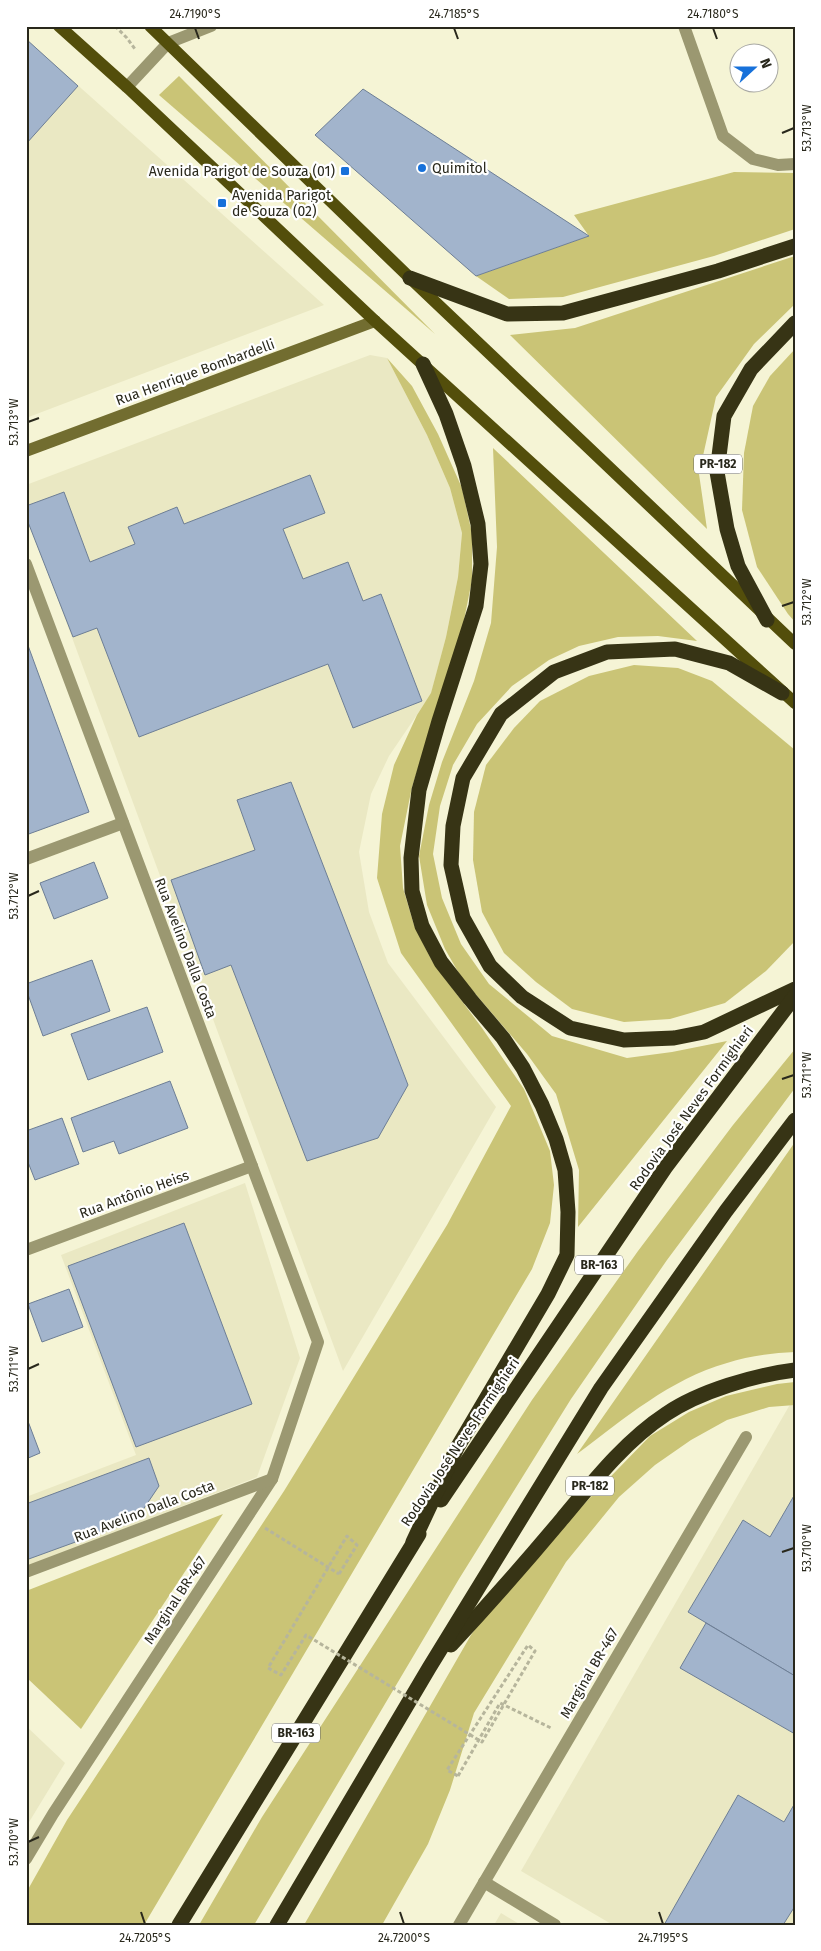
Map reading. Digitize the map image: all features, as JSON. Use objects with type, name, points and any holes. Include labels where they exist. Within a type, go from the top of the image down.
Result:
[{"type":"highway","points":[[410,278],[507,314],[563,313],[718,271],[795,246]]},
{"type":"highway","name":"PR-182","points":[[767,620],[738,566],[727,529],[717,472],[724,416],[750,369],[795,323]]},
{"type":"highway","points":[[413,1542],[457,1448],[548,1294],[567,1255],[568,1246],[565,1170],[556,1139],[542,1106],[523,1068],[503,1038],[441,962],[422,926],[412,892],[411,858],[419,790],[476,606],[481,564],[478,524],[464,466],[446,414],[422,364]]},
{"type":"highway","points":[[782,693],[729,663],[676,649],[607,652],[554,672],[501,714],[463,778],[453,826],[451,866],[463,918],[490,966],[522,997],[570,1028],[624,1040],[674,1038],[704,1032],[795,989]]},
{"type":"highway","name":"Rodovia José Neves Formighieri","points":[[179,1925],[413,1542],[665,1168],[795,996]]},
{"type":"highway","points":[[277,1925],[430,1668],[601,1388],[726,1211],[795,1120]]},
{"type":"highway","name":"PR-182","points":[[430,1668],[494,1599],[598,1476],[638,1436],[667,1413],[714,1390],[770,1373],[795,1370]]},
{"type":"main road","points":[[59,26],[127,87],[375,321],[795,703]]},
{"type":"main road","points":[[150,26],[767,620]]},
{"type":"main road","name":"PR-182","points":[[767,620],[795,644]]},
{"type":"street","points":[[127,87],[168,42],[211,26]]},
{"type":"street","points":[[684,26],[723,136],[753,159],[778,165],[795,164]]},
{"type":"street","name":"Rua Henrique Bombardelli","points":[[26,451],[375,321]]},
{"type":"street","name":"Rua Avelino Dalla Costa","points":[[26,564],[318,1342]]},
{"type":"street","points":[[26,859],[124,823]]},
{"type":"street","name":"Rua Antônio Heiss","points":[[26,1250],[252,1166]]},
{"type":"street","name":"Marginal BR-467","points":[[26,1859],[53,1814],[272,1479],[318,1342]]},
{"type":"street","name":"Marginal BR-467","points":[[459,1925],[746,1437]]},
{"type":"street","name":"Rua Avelino Dalla Costa","points":[[26,1572],[272,1479]]},
{"type":"street","points":[[484,1882],[555,1925]]},
{"type":"path","points":[[115,26],[127,38],[148,66]]},
{"type":"path","points":[[248,1516],[339,1574],[358,1545],[347,1536],[268,1668],[282,1675],[306,1635],[465,1732],[474,1736],[482,1742],[535,1651],[528,1645],[502,1686],[475,1726],[470,1734],[447,1770],[458,1776],[500,1703],[569,1737]]},
{"type":"shaded area","points":[[26,39],[324,305],[26,418]]},
{"type":"shaded area","points":[[179,76],[435,334],[159,95]]},
{"type":"shaded area","points":[[734,172],[795,173],[795,229],[714,256],[563,297],[509,299],[476,276],[589,236],[574,215]]},
{"type":"shaded area","points":[[795,256],[795,304],[754,344],[716,397],[699,474],[707,529],[510,335],[575,328]]},
{"type":"shaded area","points":[[795,349],[795,622],[757,567],[742,510],[744,453],[753,406],[770,376]]},
{"type":"shaded area","points":[[370,355],[387,358],[427,435],[450,488],[462,533],[458,577],[446,637],[431,694],[389,756],[371,794],[359,852],[369,912],[388,963],[496,1107],[343,1371],[26,513],[26,485]]},
{"type":"shaded area","points":[[387,358],[412,386],[438,434],[462,488],[472,534],[472,580],[461,635],[412,787],[400,846],[403,888],[414,925],[432,961],[524,1089],[550,1151],[554,1185],[550,1223],[532,1269],[144,1925],[26,1925],[26,1893],[67,1820],[284,1491],[447,1225],[511,1106],[401,953],[377,878],[382,814],[394,765],[417,715],[431,693],[446,637],[458,577],[462,533],[450,488],[427,435]]},
{"type":"shaded area","points":[[493,448],[697,641],[658,636],[618,637],[579,646],[549,660],[512,686],[477,724],[453,765],[440,806],[433,854],[442,898],[461,944],[489,984],[552,1036],[627,1058],[672,1052],[727,1041],[578,1227],[579,1170],[556,1094],[527,1054],[461,977],[445,949],[427,905],[419,856],[429,805],[442,762],[474,681],[491,623],[497,547]]},
{"type":"shaded area","points":[[634,665],[678,668],[712,681],[795,750],[795,941],[766,971],[725,1003],[670,1019],[624,1022],[572,1009],[536,982],[504,953],[482,912],[473,860],[474,812],[486,765],[514,728],[540,701],[589,676]]},
{"type":"shaded area","points":[[795,1049],[795,1088],[667,1260],[571,1399],[459,1579],[254,1925],[199,1925],[262,1817],[532,1400],[638,1251],[733,1125]]},
{"type":"shaded area","points":[[795,1142],[795,1352],[744,1358],[706,1370],[686,1379],[648,1401],[577,1454]]},
{"type":"shaded area","points":[[245,1183],[300,1358],[257,1477],[26,1567],[26,1497],[136,1455],[61,1255]]},
{"type":"shaded area","points":[[795,1382],[795,1405],[769,1407],[727,1420],[691,1440],[655,1465],[619,1497],[566,1562],[474,1713],[450,1790],[428,1844],[382,1925],[304,1925],[471,1635],[521,1563],[584,1504],[650,1436],[689,1412],[726,1396],[777,1384]]},
{"type":"shaded area","points":[[792,1401],[795,1402],[795,1925],[613,1925],[521,1871]]},
{"type":"shaded area","points":[[223,1514],[81,1729],[26,1677],[26,1591]]},
{"type":"shaded area","points":[[26,1726],[65,1763],[26,1827]]},
{"type":"shaded area","points":[[501,1913],[521,1925],[494,1925]]},
{"type":"building","points":[[26,39],[78,86],[26,144]]},
{"type":"building","points":[[363,89],[589,236],[476,276],[315,135]]},
{"type":"building","points":[[310,475],[325,513],[283,529],[303,579],[348,562],[363,601],[381,594],[422,701],[353,728],[328,664],[139,737],[97,628],[73,637],[26,517],[26,506],[64,492],[90,562],[135,544],[128,527],[177,507],[184,524]]},
{"type":"building","points":[[26,640],[89,812],[26,835]]},
{"type":"building","points":[[291,782],[408,1085],[378,1138],[307,1161],[231,965],[205,975],[171,880],[255,850],[237,800]]},
{"type":"building","points":[[94,862],[108,898],[54,919],[40,883]]},
{"type":"building","points":[[92,960],[110,1011],[43,1036],[26,989],[26,984]]},
{"type":"building","points":[[147,1007],[163,1052],[88,1080],[71,1034]]},
{"type":"building","points":[[170,1081],[188,1128],[119,1154],[114,1141],[83,1152],[71,1118]]},
{"type":"building","points":[[62,1118],[79,1164],[35,1180],[26,1157],[26,1131]]},
{"type":"building","points":[[184,1223],[252,1404],[136,1447],[68,1266]]},
{"type":"building","points":[[69,1289],[83,1327],[42,1342],[28,1304]]},
{"type":"building","points":[[26,1416],[40,1453],[26,1459]]},
{"type":"building","points":[[149,1458],[159,1486],[136,1520],[26,1560],[26,1504]]},
{"type":"building","points":[[795,1494],[795,1676],[688,1612],[743,1520],[770,1537]]},
{"type":"building","points":[[706,1623],[795,1676],[795,1734],[680,1668]]},
{"type":"building","points":[[738,1795],[784,1822],[795,1803],[795,1906],[783,1925],[664,1925]]},
{"type":"place","name":"Quimitol","points":[[422,168]]},
{"type":"place","name":"Avenida Parigot de Souza (01)","points":[[345,171]]},
{"type":"place","name":"Avenida Parigot de Souza (02)","points":[[222,203]]}]
